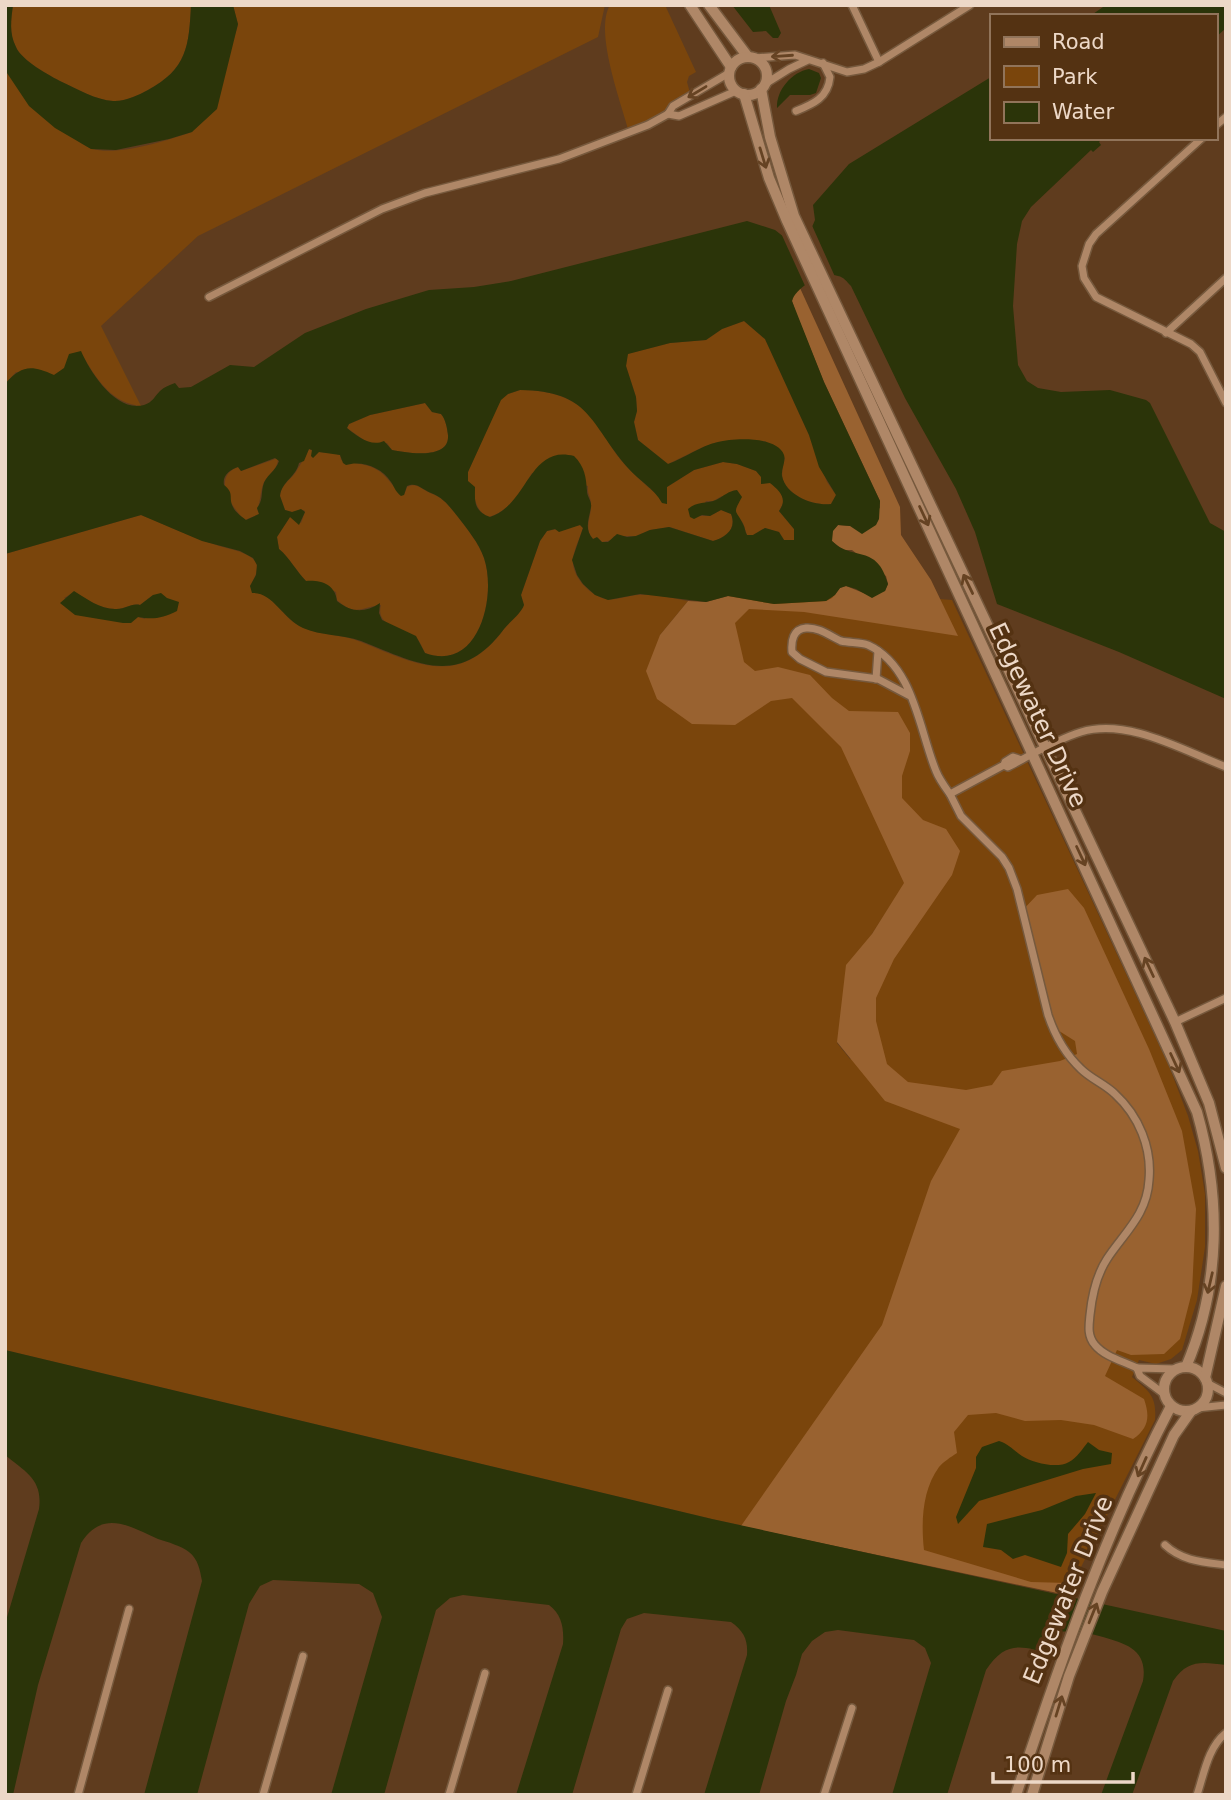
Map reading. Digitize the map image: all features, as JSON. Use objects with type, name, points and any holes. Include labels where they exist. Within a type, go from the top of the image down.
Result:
[{"type":"street","points":[[690,5],[730,70],[730,83],[740,93]]},
{"type":"street","points":[[709,5],[751,58],[765,69],[763,87]]},
{"type":"street","points":[[852,5],[879,62]]},
{"type":"street","points":[[209,297],[382,209],[425,193],[559,159],[648,125],[730,70],[738,60],[795,55],[847,72],[864,69],[970,5]]},
{"type":"street","points":[[668,114],[679,116],[740,93],[752,94],[789,69],[809,60]]},
{"type":"street","points":[[796,111],[815,103],[827,92],[830,77],[822,63]]},
{"type":"street","name":"Edgewater Drive","points":[[763,87],[770,137],[790,219]]},
{"type":"street","name":"Edgewater Drive","points":[[740,93],[769,178],[826,296],[1190,1095],[1202,1130],[1215,1203],[1213,1271],[1195,1346],[1180,1368]]},
{"type":"street","points":[[1200,140],[1096,234],[1084,254],[1084,278],[1096,298],[1191,344],[1200,352],[1226,403]]},
{"type":"street","points":[[1166,332],[1226,278]]},
{"type":"street","name":"Edgewater Drive","points":[[826,296],[1046,747],[1175,1022],[1201,1080],[1224,1143],[1226,1168]]},
{"type":"street","points":[[910,696],[876,679],[826,672],[800,659],[792,652],[791,641],[795,633],[804,628],[820,630],[843,641],[866,644],[878,651],[899,673],[910,696],[936,772],[961,816],[1002,857],[1009,868],[1017,889],[1055,1035],[1066,1053],[1082,1070],[1114,1092],[1125,1104],[1145,1140],[1150,1181],[1146,1198],[1129,1233],[1107,1260],[1096,1282],[1089,1325],[1094,1344],[1101,1351],[1137,1368],[1140,1376],[1164,1394],[1171,1406],[1180,1410],[1194,1410],[1226,1405]]},
{"type":"street","points":[[876,679],[878,651]]},
{"type":"street","points":[[950,794],[1004,765],[1005,761],[1013,757],[1019,759],[1079,733],[1115,728],[1138,733],[1226,767]]},
{"type":"street","points":[[1175,1022],[1226,998]]},
{"type":"street","points":[[1194,1410],[1207,1395],[1206,1381],[1226,1286]]},
{"type":"street","points":[[1137,1368],[1142,1366],[1197,1370],[1206,1381],[1226,1393]]},
{"type":"street","points":[[1164,1394],[1167,1378],[1180,1368]]},
{"type":"street","name":"Edgewater Drive","points":[[1016,1795],[1086,1590],[1171,1406]]},
{"type":"street","name":"Edgewater Drive","points":[[1032,1795],[1069,1675],[1102,1591],[1174,1435],[1194,1410]]},
{"type":"street","points":[[1165,1545],[1175,1554],[1189,1559],[1226,1565]]},
{"type":"street","points":[[78,1795],[129,1609]]},
{"type":"street","points":[[263,1795],[303,1656]]},
{"type":"street","points":[[449,1795],[485,1673]]},
{"type":"street","points":[[636,1795],[668,1690]]},
{"type":"street","points":[[824,1795],[852,1708]]},
{"type":"street","points":[[1197,1795],[1213,1748],[1226,1733]]},
{"type":"green space","points":[[13,5],[191,5],[187,44],[178,65],[161,82],[131,98],[107,100],[87,94],[57,79],[36,67],[19,52],[12,37]]},
{"type":"green space","points":[[233,5],[605,5],[598,37],[198,236],[101,326],[141,406],[114,396],[101,383],[84,358],[54,375],[16,372],[5,384],[5,70],[77,140],[92,149],[115,151],[169,139],[192,132],[231,48],[238,25]]},
{"type":"green space","points":[[610,5],[665,5],[696,72],[689,76],[687,82],[690,93],[668,114],[629,132],[607,49],[606,17]]},
{"type":"green space","points":[[744,321],[765,339],[809,435],[827,482],[836,495],[831,504],[811,502],[791,491],[782,477],[785,458],[765,441],[718,442],[668,464],[638,440],[634,422],[637,411],[636,397],[626,366],[627,354],[670,343],[706,340],[722,329]]},
{"type":"green space","points":[[520,390],[552,394],[581,407],[596,423],[625,465],[667,504],[667,487],[694,470],[723,462],[756,471],[780,491],[784,501],[779,511],[794,529],[794,540],[784,540],[779,532],[765,528],[753,535],[747,535],[743,523],[736,515],[736,508],[722,496],[706,501],[698,516],[710,516],[721,510],[731,514],[731,528],[726,535],[713,541],[670,527],[650,530],[636,536],[614,536],[612,540],[602,542],[590,535],[588,526],[591,504],[588,486],[532,473],[509,505],[489,517],[477,506],[468,482],[468,472],[500,400]]},
{"type":"green space","points":[[425,403],[432,412],[441,414],[447,427],[447,443],[435,452],[392,450],[387,443],[374,444],[347,428],[349,424],[370,415]]},
{"type":"green space","points":[[309,449],[340,455],[341,460],[374,468],[404,495],[407,487],[414,485],[439,497],[469,531],[484,558],[488,592],[480,627],[471,642],[459,652],[444,656],[425,653],[416,638],[391,626],[382,618],[381,605],[359,610],[349,608],[337,600],[336,592],[313,581],[306,581],[279,549],[277,537],[290,517],[301,523],[305,512],[285,510],[281,491],[295,474]]},
{"type":"green space","points":[[278,458],[275,468],[263,485],[257,509],[259,514],[245,520],[230,501],[225,485],[226,478],[238,467],[241,471]]},
{"type":"green space","points":[[141,515],[196,538],[250,556],[257,567],[250,586],[270,599],[299,626],[311,631],[354,639],[401,658],[437,666],[454,665],[471,659],[488,647],[522,609],[524,605],[521,595],[540,541],[547,531],[580,525],[583,528],[573,565],[578,578],[588,590],[606,599],[644,595],[688,601],[660,635],[738,678],[727,582],[952,600],[1169,1066],[1198,1151],[1205,1194],[1205,1247],[1197,1300],[1182,1350],[1171,1359],[1156,1364],[1139,1360],[1132,1377],[1151,1395],[1155,1405],[1155,1420],[1067,1595],[712,1519],[5,1350],[5,554]],"holes":[[[74,592],[94,604],[111,609],[140,605],[153,595],[145,619],[138,617],[131,622],[64,598]],[[896,897],[851,1059],[850,1059],[837,1043],[872,934]]]},
{"type":"shaded area","points":[[800,288],[900,507],[901,535],[931,580],[958,636],[804,612],[749,609],[735,623],[744,662],[755,671],[778,667],[810,675],[849,711],[898,712],[910,733],[910,751],[902,776],[902,798],[923,820],[946,829],[960,851],[952,875],[894,959],[876,998],[876,1021],[887,1064],[908,1082],[966,1090],[992,1085],[1002,1071],[1060,1061],[1077,1054],[1075,1041],[1056,1029],[1020,913],[1037,895],[1068,889],[1084,908],[1149,1049],[1182,1131],[1196,1209],[1192,1292],[1180,1339],[1164,1354],[1131,1355],[1117,1350],[1105,1376],[1144,1399],[1147,1411],[1145,1426],[1133,1439],[1094,1425],[1061,1420],[1025,1421],[996,1413],[968,1415],[954,1432],[957,1453],[939,1467],[926,1496],[923,1518],[924,1550],[1031,1582],[1068,1583],[1067,1595],[741,1526],[882,1325],[931,1181],[960,1129],[885,1101],[837,1042],[846,965],[872,934],[904,883],[841,747],[792,698],[771,701],[735,725],[692,724],[657,699],[646,671],[660,635],[688,601],[706,602],[728,596],[774,604],[826,601],[846,586],[866,594],[885,591],[888,584],[886,576],[852,550],[843,550],[832,541],[832,531],[838,525],[850,526],[880,508],[880,501],[824,382],[796,313],[792,301],[794,293]]},
{"type":"water","points":[[5,5],[13,5],[12,37],[24,57],[43,72],[80,91],[100,99],[117,101],[148,90],[171,74],[178,65],[187,44],[191,5],[233,5],[238,24],[217,109],[192,132],[116,150],[91,149],[55,128],[29,106],[5,70]]},
{"type":"water","points":[[732,5],[769,5],[781,33],[778,38],[773,38],[766,31],[753,32]]},
{"type":"water","points":[[1106,5],[1226,5],[1226,28],[1217,36],[1217,14],[1093,14]]},
{"type":"water","points":[[809,69],[819,73],[821,78],[816,93],[790,95],[777,108],[779,95],[786,83]]},
{"type":"water","points":[[990,78],[990,140],[1101,140],[1101,145],[1093,152],[1091,150],[1031,207],[1022,221],[1017,244],[1013,306],[1018,365],[1027,381],[1038,388],[1061,392],[1110,390],[1150,403],[1210,523],[1226,532],[1226,699],[1119,652],[997,604],[975,532],[956,489],[905,398],[851,286],[842,277],[832,275],[818,278],[805,286],[792,301],[824,382],[880,501],[876,525],[862,534],[850,526],[838,525],[833,531],[832,541],[848,551],[864,555],[878,563],[888,584],[885,591],[872,598],[846,586],[826,601],[774,604],[728,596],[706,602],[640,594],[608,600],[595,595],[577,575],[572,560],[583,528],[580,525],[559,532],[555,529],[547,531],[540,541],[521,595],[524,605],[522,609],[487,648],[471,659],[454,665],[437,666],[419,663],[354,639],[303,628],[272,601],[252,593],[250,586],[256,575],[257,565],[253,558],[240,551],[202,541],[141,515],[5,554],[5,384],[22,370],[33,368],[54,375],[64,368],[69,354],[81,351],[105,389],[114,397],[134,406],[144,405],[175,383],[179,388],[191,387],[230,365],[254,367],[305,333],[366,309],[429,290],[511,281],[747,221],[775,230],[784,237],[812,227],[815,220],[813,205],[849,164]],"holes":[[[744,321],[765,339],[809,435],[819,467],[836,495],[831,504],[809,501],[789,489],[782,476],[784,455],[780,449],[765,441],[744,439],[718,442],[668,464],[638,440],[634,422],[637,411],[636,397],[626,366],[628,354],[670,343],[706,340],[722,329]],[[520,390],[561,396],[575,403],[586,412],[628,468],[662,503],[667,504],[667,487],[694,470],[723,462],[756,471],[761,477],[761,484],[770,483],[782,496],[783,503],[779,511],[794,529],[794,540],[784,540],[779,532],[765,528],[753,535],[747,535],[736,512],[742,497],[737,490],[688,509],[690,517],[694,519],[702,515],[710,516],[721,510],[731,514],[733,524],[729,532],[713,541],[669,527],[650,530],[636,536],[617,534],[608,542],[602,542],[597,537],[593,539],[588,528],[591,505],[583,468],[574,456],[559,455],[547,459],[503,510],[490,517],[484,515],[476,505],[475,487],[468,481],[468,472],[501,400]],[[425,403],[432,412],[441,414],[446,424],[447,443],[435,452],[392,450],[384,441],[374,443],[365,440],[347,428],[349,424],[370,415]],[[309,449],[312,450],[313,458],[319,452],[340,455],[346,465],[364,464],[382,472],[401,496],[407,486],[414,485],[446,503],[479,547],[487,574],[485,610],[480,627],[471,642],[459,652],[444,656],[425,653],[416,636],[382,620],[379,613],[380,603],[369,609],[353,610],[337,601],[336,595],[326,584],[306,581],[279,549],[277,537],[290,517],[299,525],[305,512],[301,509],[292,512],[285,510],[280,496],[283,486],[299,463],[304,461]],[[275,458],[279,461],[264,482],[257,508],[259,514],[246,520],[234,509],[230,493],[224,485],[227,473],[238,467],[241,471]]]},
{"type":"water","points":[[74,591],[111,609],[140,605],[153,595],[161,593],[179,602],[177,611],[167,615],[138,617],[131,623],[123,623],[75,615],[60,603]]},
{"type":"water","points":[[5,1350],[712,1519],[1226,1631],[1226,1665],[1190,1665],[1179,1674],[1173,1681],[1132,1795],[1101,1795],[1143,1681],[1144,1671],[1139,1656],[1134,1650],[1120,1643],[1071,1631],[1059,1632],[1050,1654],[1022,1647],[1007,1650],[986,1670],[947,1795],[892,1795],[931,1663],[925,1648],[914,1640],[838,1630],[825,1632],[812,1641],[802,1654],[759,1795],[704,1795],[747,1655],[746,1640],[731,1622],[644,1613],[627,1619],[621,1629],[572,1795],[516,1795],[563,1644],[561,1622],[549,1605],[463,1595],[450,1598],[436,1610],[384,1795],[331,1795],[382,1617],[373,1593],[359,1584],[273,1580],[260,1586],[249,1604],[197,1795],[144,1795],[202,1581],[197,1561],[186,1550],[127,1526],[107,1523],[98,1526],[81,1543],[38,1685],[13,1795],[5,1795],[5,1624],[40,1499],[36,1484],[5,1455]]},
{"type":"water","points":[[999,1441],[1027,1459],[1052,1465],[1072,1460],[1088,1442],[1099,1450],[1112,1453],[1111,1464],[1083,1469],[979,1501],[958,1524],[956,1517],[976,1468],[976,1457],[982,1447]]},
{"type":"water","points":[[1096,1493],[1085,1514],[1068,1534],[1067,1553],[1061,1567],[1025,1555],[1013,1559],[1001,1550],[983,1547],[987,1524],[1042,1510],[1076,1496]]},
{"type":"pier","points":[[810,221],[836,279],[806,288],[780,231],[785,234],[794,233]]}]
